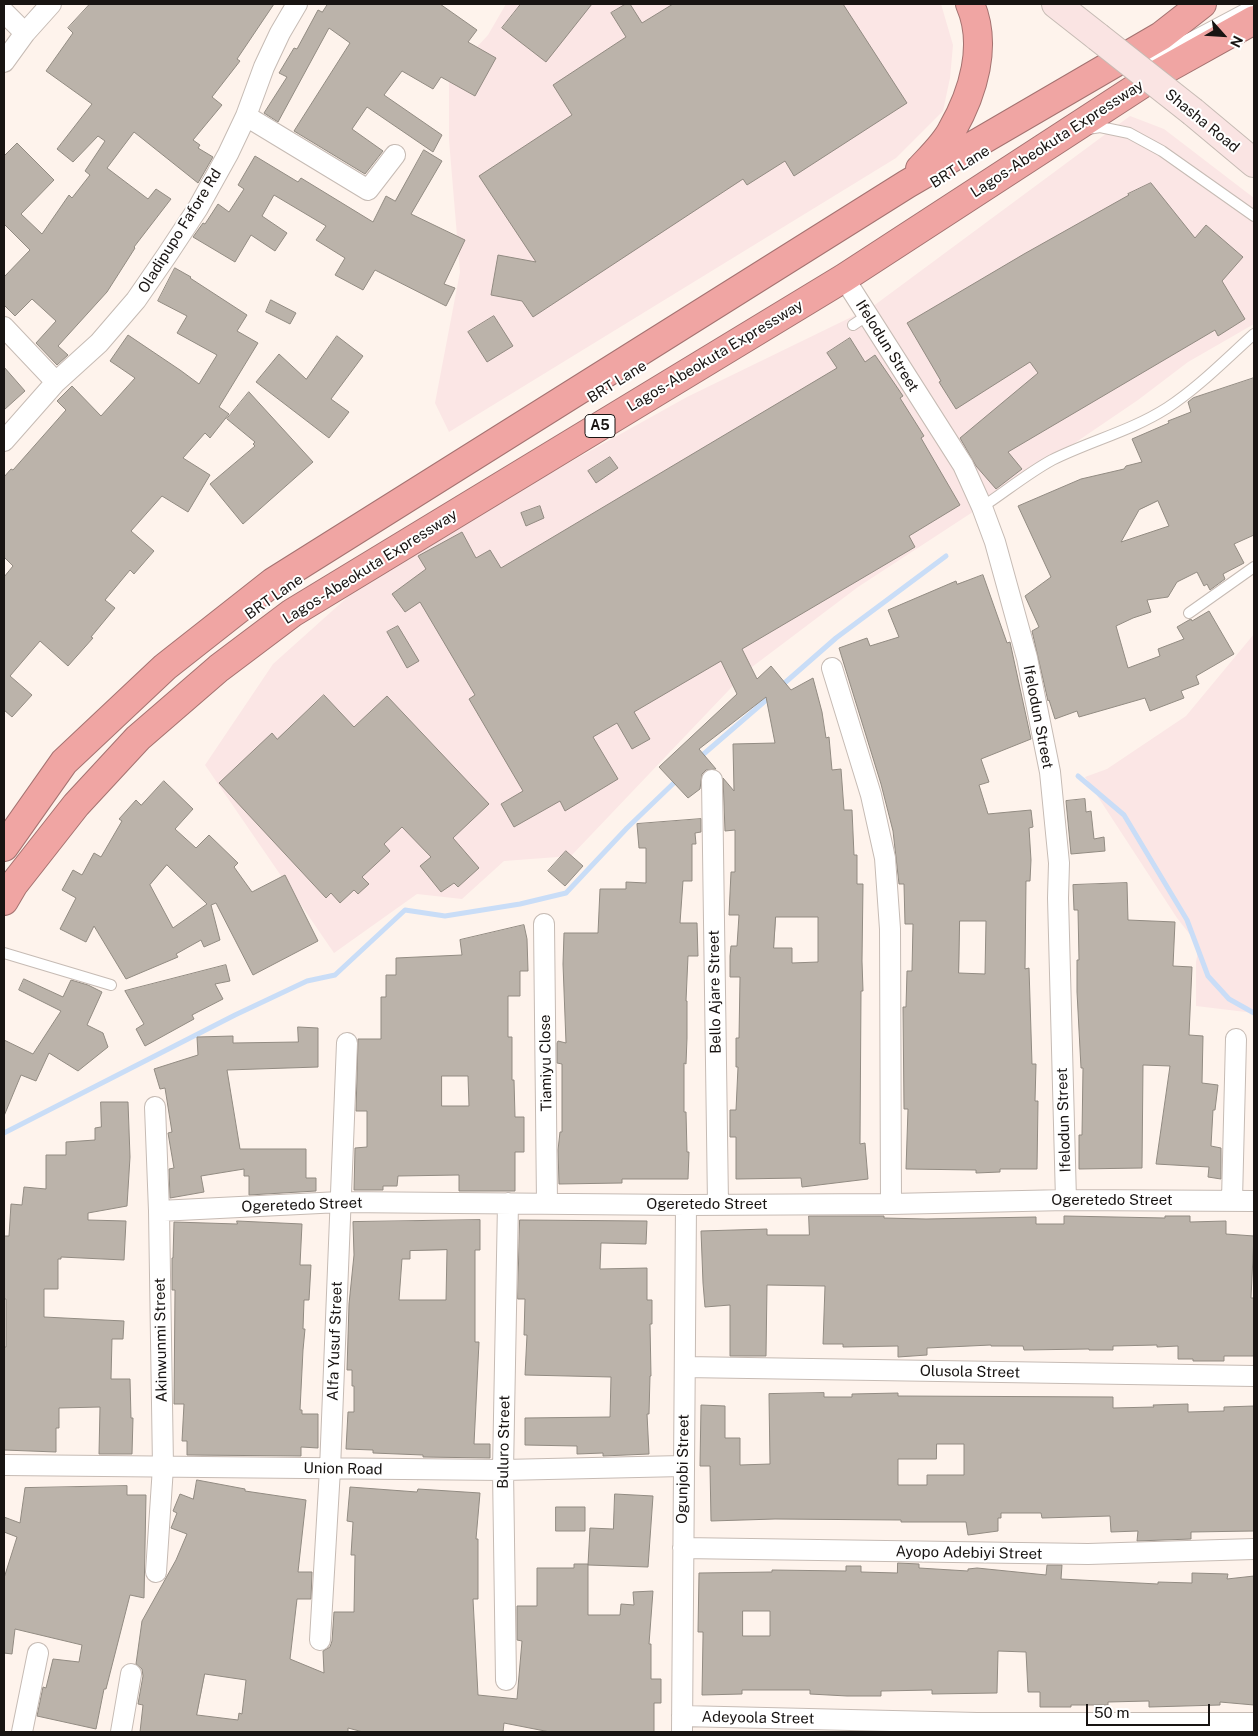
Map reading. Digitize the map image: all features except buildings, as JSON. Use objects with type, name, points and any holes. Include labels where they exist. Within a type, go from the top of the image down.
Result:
[{"type":"highway","points":[[908,184],[952,132],[974,82],[978,58],[976,17],[970,4]]},
{"type":"highway","points":[[4,847],[64,762],[165,667],[274,582],[908,184],[1161,36],[1202,4]]},
{"type":"highway","name":"Lagos-Abeokuta Expressway","points":[[4,901],[14,884],[76,805],[138,738],[219,668],[292,613],[844,278],[1159,73],[1247,12]]},
{"type":"main road","name":"Shasha Road","points":[[1056,4],[1105,31],[1195,104],[1254,163]]},
{"type":"main road","name":"Shasha Road","points":[[1082,4],[1105,31]]},
{"type":"main road","name":"Shasha Road","points":[[1195,104],[1254,141]]},
{"type":"street","points":[[4,62],[25,33],[51,4]]},
{"type":"street","name":"Oladipupo Fafore Rd","points":[[4,441],[56,382],[99,343],[136,300],[198,208],[246,116],[264,66],[280,33],[298,4]]},
{"type":"street","points":[[4,12],[25,33]]},
{"type":"street","points":[[246,116],[368,190],[395,155]]},
{"type":"street","name":"Ifelodun Street","points":[[844,278],[860,320],[963,465],[995,542],[1027,658],[1050,772],[1059,863],[1058,898],[1066,1200]]},
{"type":"street","points":[[4,327],[56,382]]},
{"type":"street","points":[[832,668],[870,795],[885,858],[890,929],[891,1204]]},
{"type":"street","name":"Bello Ajare Street","points":[[712,780],[718,1204]]},
{"type":"street","name":"Tiamiyu Close","points":[[544,924],[548,1203]]},
{"type":"street","points":[[1232,1200],[1236,1039]]},
{"type":"street","name":"Alfa Yusuf Street","points":[[320,1640],[330,1469],[347,1043]]},
{"type":"street","name":"Akinwunmi Street","points":[[154,1107],[160,1211],[164,1467],[156,1572]]},
{"type":"street","name":"Ogeretedo Street","points":[[160,1211],[340,1202],[686,1205],[891,1204],[1066,1200],[1254,1201]]},
{"type":"street","name":"Buluro Street","points":[[506,1680],[503,1470],[508,1203]]},
{"type":"street","name":"Ogunjobi Street","points":[[682,1724],[686,1205]]},
{"type":"street","name":"Olusola Street","points":[[685,1367],[1254,1376]]},
{"type":"street","name":"Union Road","points":[[4,1466],[503,1470],[683,1466]]},
{"type":"street","name":"Ayopo Adebiyi Street","points":[[683,1548],[1088,1554],[1254,1549]]},
{"type":"street","points":[[22,1732],[38,1652]]},
{"type":"street","points":[[121,1732],[131,1674]]},
{"type":"street","name":"Adeyoola Street","points":[[682,1724],[1254,1723]]},
{"type":"lane","points":[[1130,70],[1247,12],[1254,4]]},
{"type":"lane","name":"BRT Lane","points":[[994,146],[1028,126]]},
{"type":"lane","points":[[1070,131],[1100,127],[1129,134],[1162,151],[1254,216]]},
{"type":"lane","points":[[982,507],[1050,461],[1142,423],[1168,407],[1254,334]]},
{"type":"lane","points":[[1189,613],[1254,567]]},
{"type":"lane","name":"BRT Lane","points":[[84,758],[142,697],[240,621]]},
{"type":"lane","points":[[4,860],[36,813],[60,785]]},
{"type":"lane","points":[[4,954],[111,985]]},
{"type":"shaded area","points":[[506,4],[941,4],[953,45],[950,78],[943,111],[896,158],[449,432],[435,403],[460,272],[449,140],[449,77],[488,35]]},
{"type":"shaded area","points":[[1130,116],[1164,129],[1254,198],[1254,324],[1188,362],[1138,400],[985,504],[858,587],[748,670],[571,856],[504,861],[462,899],[417,894],[334,953],[205,765],[273,664],[351,594],[511,495],[687,397],[872,307]]},
{"type":"shaded area","points":[[1254,634],[1254,1013],[1196,1006],[1196,962],[1199,946],[1177,918],[1085,777],[1107,769],[1186,716]]},
{"type":"waterway","points":[[780,687],[836,638],[946,556]]},
{"type":"waterway","points":[[699,758],[772,695]]},
{"type":"waterway","points":[[1078,776],[1124,815],[1187,920],[1208,976],[1229,999],[1254,1013]]},
{"type":"waterway","points":[[4,1133],[235,1015],[307,981],[335,975],[405,910],[445,916],[520,904],[566,893],[627,828],[679,778]]}]
